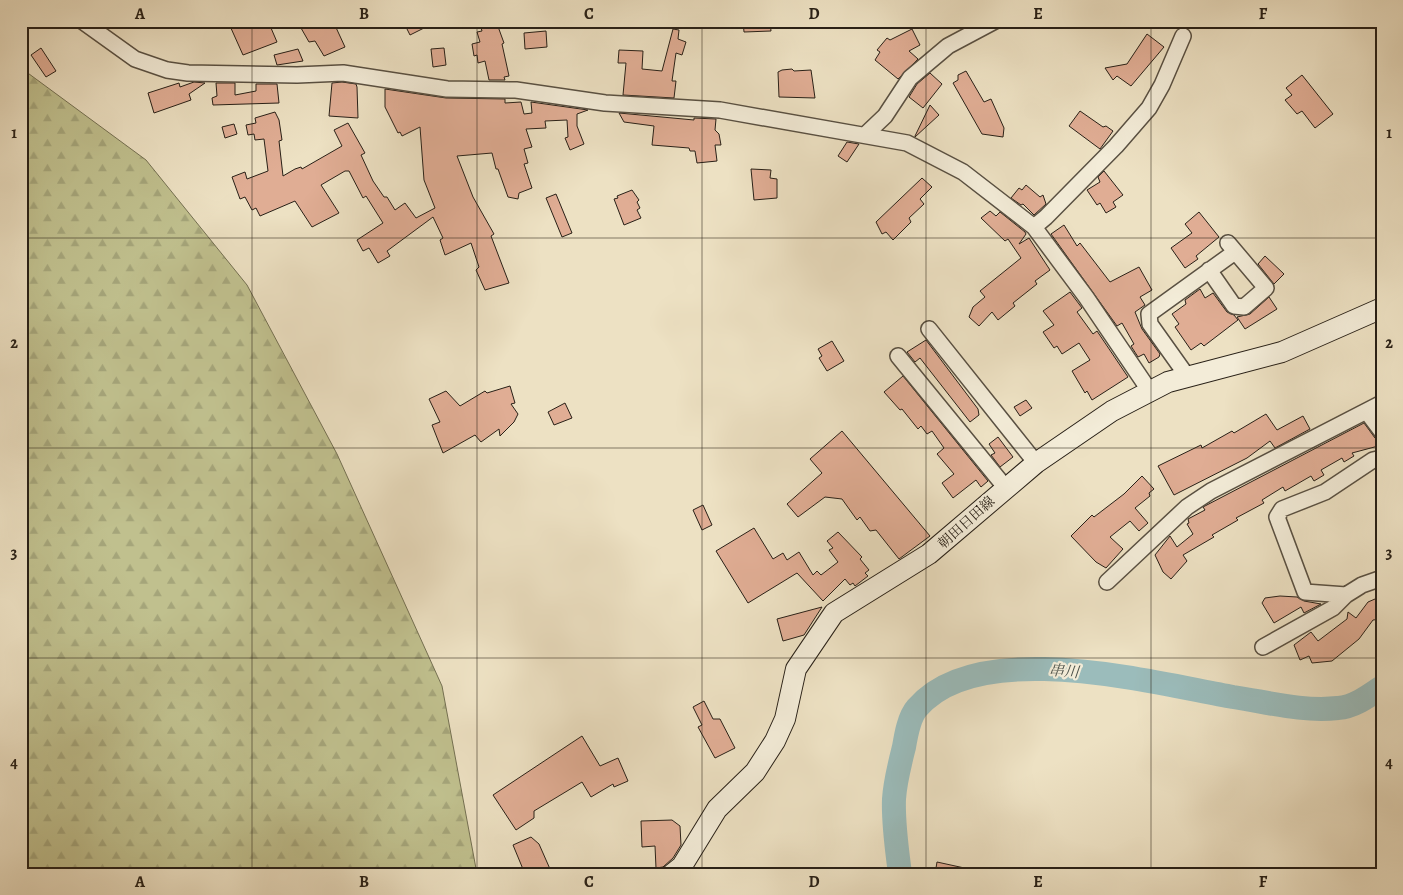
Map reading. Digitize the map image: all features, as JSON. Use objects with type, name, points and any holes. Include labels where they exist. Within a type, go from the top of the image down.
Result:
[{"type":"main road","name":"朝田日田線","points":[[672,874],[682,866],[717,809],[755,772],[775,741],[785,719],[796,669],[834,613],[929,554],[1005,487],[1036,463],[1112,411],[1149,390],[1187,376],[1282,352],[1382,308]]},
{"type":"street","points":[[82,21],[135,59],[167,70],[188,73],[297,75],[343,73],[447,89],[516,90],[605,103],[720,110],[907,143],[940,158],[963,172],[1034,227],[1076,283],[1149,390]]},
{"type":"street","points":[[865,135],[886,116],[910,78],[948,46],[995,21]]},
{"type":"street","points":[[1034,227],[1116,146],[1149,108],[1162,85],[1183,36]]},
{"type":"street","points":[[1187,376],[1150,324],[1149,314],[1209,270],[1231,248],[1266,288],[1244,307],[1234,306],[1209,270]]},
{"type":"street","points":[[929,328],[1036,463]]},
{"type":"street","points":[[898,356],[1005,487]]},
{"type":"street","points":[[1107,582],[1187,507],[1211,491],[1368,412],[1382,403]]},
{"type":"street","points":[[1368,412],[1382,432]]},
{"type":"street","points":[[1346,595],[1305,592],[1277,517],[1282,509],[1325,492],[1373,460],[1382,458]]},
{"type":"street","points":[[1263,648],[1332,608],[1346,595],[1362,585],[1382,578]]},
{"type":"green space","points":[[21,68],[146,160],[247,285],[337,454],[442,686],[477,874],[21,874]]},
{"type":"building","points":[[244,21],[268,21],[277,42],[243,55],[230,26]]},
{"type":"building","points":[[297,21],[333,21],[345,47],[324,56],[315,41],[309,42]]},
{"type":"building","points":[[403,21],[438,21],[410,35]]},
{"type":"building","points":[[479,21],[496,21],[504,43],[502,44],[509,76],[504,77],[505,80],[489,80],[485,61],[478,63],[477,55],[474,56],[472,44],[480,42],[477,32],[482,31]]},
{"type":"building","points":[[743,21],[770,21],[771,31],[744,32]]},
{"type":"building","points":[[673,29],[679,30],[678,39],[686,42],[682,55],[676,53],[672,81],[676,81],[674,98],[623,95],[626,63],[618,63],[619,50],[643,51],[642,69],[662,71]]},
{"type":"building","points":[[912,29],[920,45],[909,51],[918,59],[898,79],[875,60],[880,52],[877,50],[887,38],[890,40]]},
{"type":"building","points":[[546,31],[547,47],[525,49],[524,33]]},
{"type":"building","points":[[1147,34],[1164,47],[1131,86],[1117,76],[1113,80],[1105,68],[1127,64]]},
{"type":"building","points":[[41,48],[56,71],[46,77],[31,55]]},
{"type":"building","points":[[444,48],[446,65],[433,67],[431,49]]},
{"type":"building","points":[[298,49],[303,61],[277,65],[274,55]]},
{"type":"building","points":[[792,69],[794,71],[811,70],[815,98],[779,97],[778,72]]},
{"type":"building","points":[[966,71],[984,102],[991,99],[1004,128],[1003,137],[982,134],[953,83],[958,80],[958,75]]},
{"type":"building","points":[[930,73],[942,84],[923,108],[909,97],[917,84]]},
{"type":"building","points":[[1302,75],[1333,114],[1315,128],[1302,111],[1297,114],[1285,100],[1292,95],[1286,88]]},
{"type":"building","points":[[194,82],[205,83],[189,94],[191,100],[154,113],[148,93],[179,83],[180,87]]},
{"type":"building","points":[[216,83],[235,83],[235,95],[256,91],[256,84],[277,84],[279,103],[213,105],[212,98],[217,96]]},
{"type":"building","points":[[332,83],[356,84],[358,118],[329,116]]},
{"type":"building","points":[[385,89],[446,98],[505,99],[505,103],[521,102],[524,114],[532,113],[531,102],[588,110],[577,114],[577,126],[584,144],[570,150],[565,138],[568,137],[567,120],[545,121],[546,128],[526,129],[532,147],[524,149],[528,163],[524,164],[532,188],[519,193],[518,199],[508,197],[498,169],[496,169],[492,153],[457,156],[473,197],[494,234],[491,236],[509,283],[485,290],[476,270],[479,267],[471,243],[445,255],[440,240],[443,238],[433,217],[387,251],[390,256],[378,263],[369,248],[363,251],[357,240],[383,223],[366,196],[363,198],[349,171],[345,171],[321,185],[339,213],[312,227],[295,201],[260,216],[256,208],[252,210],[245,197],[240,199],[232,177],[245,172],[247,179],[268,171],[264,139],[255,140],[254,134],[248,135],[246,125],[256,123],[255,118],[275,112],[279,120],[282,140],[279,141],[283,176],[295,169],[301,167],[302,169],[342,146],[334,130],[348,123],[365,153],[361,155],[373,181],[395,210],[405,203],[416,218],[435,208],[424,180],[420,127],[402,136],[400,132],[398,133],[385,107]]},
{"type":"building","points":[[930,105],[939,115],[915,137],[915,136]]},
{"type":"building","points":[[1080,111],[1103,127],[1106,126],[1113,131],[1100,149],[1069,126]]},
{"type":"building","points":[[619,113],[694,120],[694,118],[716,119],[715,130],[719,134],[721,145],[715,145],[717,161],[697,163],[695,151],[690,151],[689,148],[652,145],[654,126],[624,122]]},
{"type":"building","points":[[234,124],[237,134],[225,138],[222,127]]},
{"type":"building","points":[[847,142],[859,144],[847,162],[838,156]]},
{"type":"building","points":[[751,169],[771,170],[770,178],[777,179],[777,198],[754,200]]},
{"type":"building","points":[[1104,171],[1123,195],[1113,202],[1116,207],[1106,213],[1100,203],[1097,205],[1087,190],[1100,182],[1098,177]]},
{"type":"building","points":[[922,178],[932,187],[920,199],[924,204],[909,218],[911,222],[893,240],[886,232],[882,234],[876,222]]},
{"type":"building","points":[[1026,185],[1040,197],[1043,195],[1046,204],[1034,215],[1023,204],[1021,205],[1011,198],[1019,188],[1022,190]]},
{"type":"building","points":[[632,190],[639,200],[637,202],[640,208],[637,210],[641,218],[624,225],[614,199]]},
{"type":"building","points":[[556,194],[572,233],[562,237],[546,198]]},
{"type":"building","points":[[990,211],[996,216],[1000,212],[1025,232],[1026,234],[1019,244],[1029,238],[1050,270],[1035,281],[1037,284],[1013,303],[1015,306],[998,320],[992,312],[979,326],[969,317],[973,307],[985,297],[980,291],[1021,258],[1008,239],[1005,241],[981,218]]},
{"type":"building","points":[[1199,212],[1219,237],[1196,256],[1198,259],[1185,268],[1171,248],[1192,233],[1185,224]]},
{"type":"building","points":[[1064,225],[1077,246],[1080,243],[1110,282],[1139,267],[1152,290],[1140,297],[1145,305],[1135,312],[1142,329],[1160,354],[1159,357],[1149,363],[1144,354],[1138,357],[1131,346],[1134,344],[1122,323],[1117,326],[1051,234]]},
{"type":"building","points":[[1265,256],[1284,274],[1274,284],[1258,264]]},
{"type":"building","points":[[1200,289],[1205,298],[1213,293],[1227,312],[1234,315],[1238,320],[1204,346],[1201,343],[1191,350],[1175,327],[1179,324],[1172,314],[1186,304],[1185,300]]},
{"type":"building","points":[[1070,292],[1082,308],[1077,312],[1093,334],[1097,331],[1128,377],[1092,400],[1087,391],[1085,393],[1072,371],[1090,360],[1079,343],[1062,354],[1057,346],[1054,348],[1043,332],[1054,325],[1043,311]]},
{"type":"building","points":[[1269,297],[1277,309],[1245,329],[1237,317],[1250,314]]},
{"type":"building","points":[[926,340],[978,409],[979,415],[970,422],[920,358],[915,362],[907,352]]},
{"type":"building","points":[[832,341],[844,361],[827,371],[819,358],[822,356],[818,349]]},
{"type":"building","points":[[903,376],[988,481],[981,487],[976,480],[953,498],[942,483],[954,474],[937,454],[944,448],[932,431],[927,434],[921,426],[918,429],[902,409],[900,410],[884,392]]},
{"type":"building","points":[[510,386],[515,403],[511,404],[518,414],[514,422],[500,436],[499,429],[481,442],[475,435],[443,453],[432,425],[440,422],[429,399],[446,391],[460,406],[485,391],[487,393]]},
{"type":"building","points":[[1026,400],[1032,408],[1020,416],[1014,407]]},
{"type":"building","points":[[565,403],[572,418],[554,425],[548,412]]},
{"type":"building","points":[[1266,414],[1277,430],[1303,416],[1310,429],[1275,448],[1270,441],[1247,458],[1174,495],[1158,466],[1201,445],[1202,448],[1232,431],[1234,433]]},
{"type":"building","points":[[1364,423],[1375,438],[1382,441],[1382,445],[1352,453],[1354,456],[1344,462],[1342,458],[1321,470],[1324,475],[1314,481],[1311,476],[1285,491],[1283,487],[1262,500],[1264,503],[1236,518],[1238,520],[1212,535],[1214,537],[1183,555],[1187,561],[1171,579],[1163,572],[1155,555],[1170,536],[1177,547],[1193,534],[1187,524],[1189,523],[1188,519],[1205,510],[1203,507]]},
{"type":"building","points":[[842,431],[930,536],[899,559],[876,530],[870,531],[860,517],[857,520],[842,499],[825,497],[798,517],[787,504],[822,473],[810,459]]},
{"type":"building","points":[[998,437],[1013,457],[1000,467],[991,455],[995,453],[989,444]]},
{"type":"building","points":[[1142,476],[1154,489],[1149,493],[1150,496],[1135,508],[1148,523],[1139,531],[1130,521],[1110,537],[1123,549],[1106,568],[1096,562],[1071,536],[1092,515],[1094,517],[1124,494]]},
{"type":"building","points":[[703,505],[712,525],[702,530],[693,510]]},
{"type":"building","points":[[754,528],[773,559],[783,553],[787,560],[799,552],[813,575],[817,571],[821,575],[838,562],[829,550],[833,548],[827,541],[838,532],[862,557],[860,559],[869,570],[865,573],[868,576],[855,586],[853,583],[850,585],[845,579],[823,601],[797,573],[748,603],[716,551]]},
{"type":"building","points":[[1280,596],[1297,597],[1304,601],[1321,604],[1304,613],[1301,607],[1274,623],[1262,603],[1265,598]]},
{"type":"building","points":[[1382,596],[1382,619],[1373,620],[1359,639],[1332,661],[1312,663],[1309,656],[1300,660],[1294,645],[1311,632],[1318,641],[1347,619],[1348,612],[1356,618],[1368,602]]},
{"type":"building","points":[[822,607],[804,635],[783,641],[777,619]]},
{"type":"building","points":[[704,701],[713,719],[720,719],[735,748],[715,758],[698,727],[702,725],[693,707]]},
{"type":"building","points":[[582,736],[600,766],[618,758],[628,781],[614,787],[613,784],[591,797],[582,782],[534,811],[534,818],[516,830],[493,795]]},
{"type":"building","points":[[672,820],[680,826],[681,845],[673,858],[663,867],[656,868],[655,846],[642,847],[641,821]]},
{"type":"building","points":[[531,837],[539,844],[550,869],[540,874],[525,874],[513,845]]},
{"type":"building","points":[[937,862],[969,869],[969,874],[935,874]]},
{"type":"waterway","name":"串川","points":[[900,874],[894,799],[907,732],[912,716],[917,708],[945,686],[981,674],[1023,669],[1068,670],[1114,675],[1285,706],[1312,709],[1350,706],[1382,687]]}]
